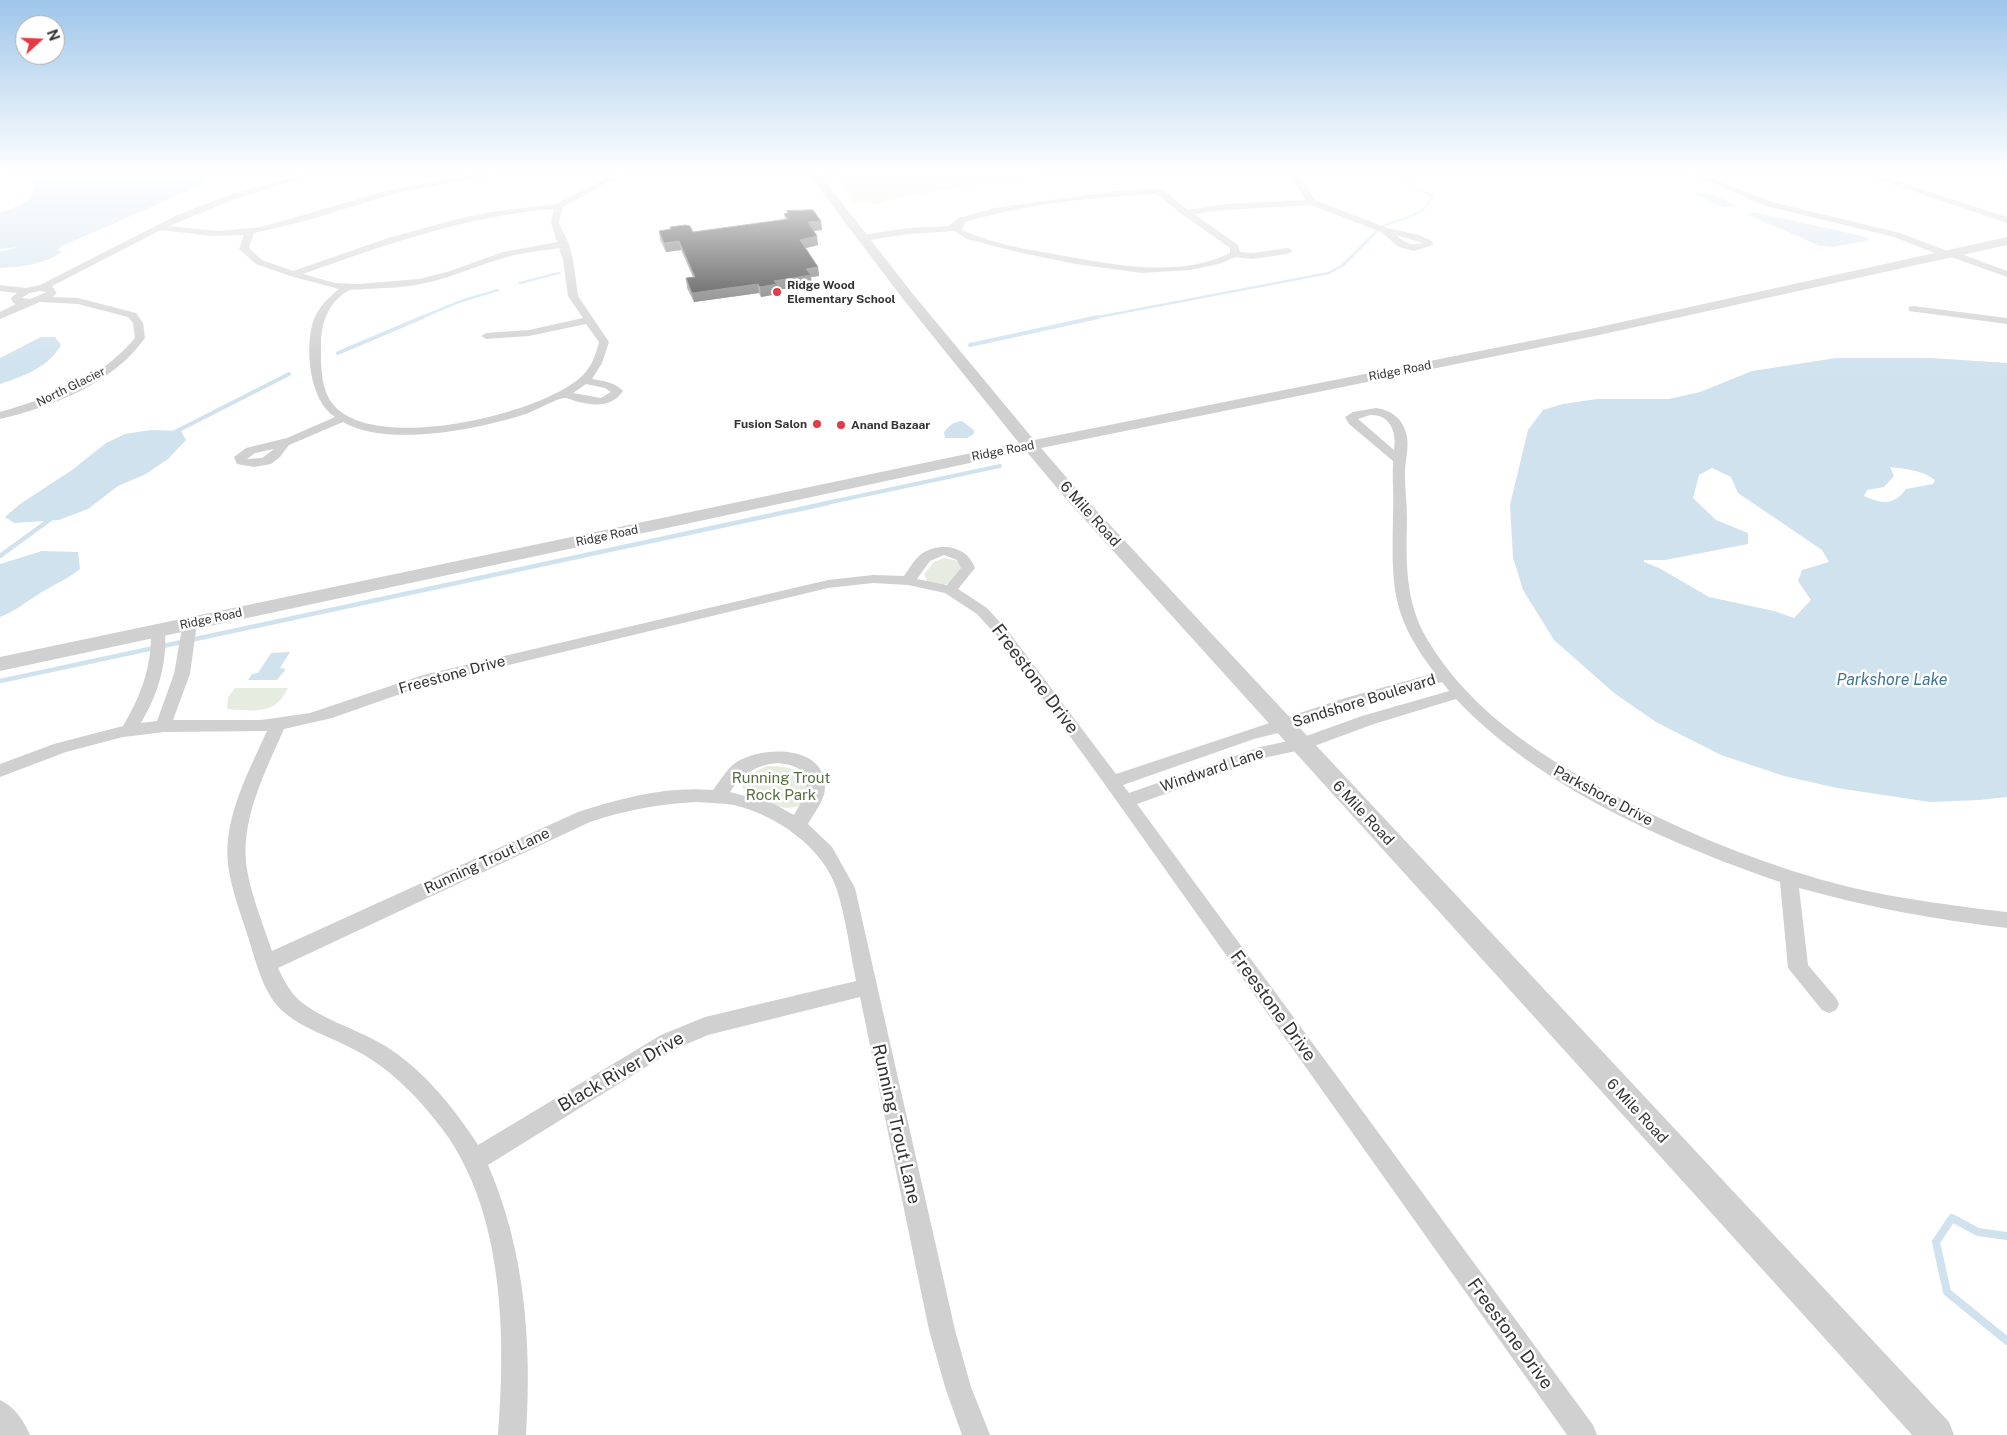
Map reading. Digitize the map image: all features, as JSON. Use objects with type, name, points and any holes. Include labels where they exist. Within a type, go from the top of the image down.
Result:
[{"type":"street","points":[[0,311],[22,297],[48,290],[71,277],[73,273],[136,239]]},
{"type":"street","points":[[247,239],[244,249],[259,262],[334,286],[348,287],[419,282],[506,254],[564,244]]},
{"type":"street","points":[[293,274],[391,239]]},
{"type":"street","points":[[348,287],[318,316],[315,344],[322,395],[332,410],[342,418],[371,427],[389,430],[429,431],[472,424],[518,413],[565,394],[584,380],[601,357],[604,342],[573,296],[568,260],[562,239]]},
{"type":"street","name":"6 Mile Road","points":[[862,239],[1029,446],[1292,735],[1936,1435]]},
{"type":"street","points":[[972,239],[1029,252],[1140,270],[1178,268],[1226,260],[1235,254],[1252,256],[1288,251]]},
{"type":"street","points":[[1223,239],[1235,247],[1235,254]]},
{"type":"street","points":[[1909,239],[2007,274]]},
{"type":"street","name":"Ridge Road","points":[[0,664],[1029,446],[1590,333],[2007,241]]},
{"type":"street","points":[[0,290],[22,297],[41,299],[48,290]]},
{"type":"street","name":"North Glacier","points":[[48,290],[75,298],[78,301]]},
{"type":"street","points":[[0,316],[22,297]]},
{"type":"street","name":"North Glacier","points":[[0,416],[57,396],[100,375],[122,360],[140,338],[138,323],[132,315],[78,301],[65,302],[41,299]]},
{"type":"street","points":[[1913,309],[2007,321]]},
{"type":"street","points":[[486,336],[529,333],[589,320]]},
{"type":"street","points":[[565,394],[591,402],[607,401],[614,397],[618,391],[609,386],[584,380]]},
{"type":"street","name":"Parkshore Drive","points":[[1399,460],[1352,422],[1351,417],[1377,410],[1392,419],[1403,441],[1399,460],[1402,593],[1416,633],[1444,676],[1459,693],[1510,740],[1544,764],[1626,810],[1698,845],[1789,879],[1896,906],[2007,920]]},
{"type":"street","points":[[284,443],[342,418]]},
{"type":"street","points":[[908,581],[926,558],[944,552],[958,553],[967,561],[968,568],[950,590]]},
{"type":"street","name":"Freestone Drive","points":[[0,771],[68,746],[128,731],[163,726],[278,725],[330,713],[427,679],[818,586],[873,579],[908,581],[950,590],[982,611],[1003,634],[1583,1435]]},
{"type":"street","points":[[163,726],[182,674],[190,623]]},
{"type":"street","points":[[128,731],[140,710],[152,681],[160,649],[158,631]]},
{"type":"street","name":"Sandshore Boulevard","points":[[1292,735],[1350,702],[1444,676]]},
{"type":"street","name":"Sandshore Boulevard","points":[[1292,735],[1368,720],[1459,693]]},
{"type":"street","points":[[278,725],[247,804],[236,841],[237,863],[265,963],[288,1002],[308,1015],[371,1048],[413,1081],[453,1125],[474,1160],[487,1192],[500,1237],[510,1285],[515,1359],[512,1435]]},
{"type":"street","name":"Windward Lane","points":[[1112,782],[1251,734],[1292,735]]},
{"type":"street","name":"Windward Lane","points":[[1125,801],[1266,751],[1292,735]]},
{"type":"street","points":[[719,795],[741,767],[752,762],[766,757],[780,756],[796,760],[810,769],[816,783],[816,792],[798,825]]},
{"type":"street","name":"Running Trout Lane","points":[[265,963],[603,810],[630,802],[670,796],[719,795],[777,812],[798,825],[819,844],[843,882],[950,1363],[976,1435]]},
{"type":"street","points":[[1789,879],[1798,968],[1829,1004]]},
{"type":"street","name":"Black River Drive","points":[[474,1160],[684,1034],[724,1021],[866,987]]},
{"type":"street","points":[[0,1412],[16,1435]]},
{"type":"green space","points":[[944,558],[959,561],[963,569],[948,584],[927,581],[924,574],[934,562]]},
{"type":"green space","points":[[235,688],[288,688],[283,697],[271,707],[255,710],[227,709],[228,697]]},
{"type":"green space","name":"Running Trout Rock Park","points":[[767,766],[793,769],[803,776],[810,788],[803,803],[796,807],[775,806],[763,803],[745,792],[743,785],[746,778]]},
{"type":"water","points":[[0,239],[78,239],[62,246],[57,250],[62,252],[55,256],[24,266],[0,268],[0,252],[18,247],[0,249]]},
{"type":"water","points":[[1804,239],[1870,240],[1833,247],[1820,246]]},
{"type":"water","points":[[41,337],[55,337],[61,345],[56,353],[34,370],[0,384],[0,358]]},
{"type":"water","name":"Parkshore Lake","points":[[1836,358],[1932,358],[2007,363],[2007,797],[1930,802],[1837,788],[1784,776],[1721,755],[1656,722],[1614,693],[1554,640],[1523,590],[1513,557],[1510,505],[1528,430],[1543,410],[1563,404],[1597,399],[1669,399],[1700,392],[1752,371]],"holes":[[[1890,467],[1919,472],[1935,480],[1933,484],[1906,489],[1892,501],[1876,501],[1864,496],[1867,490],[1884,487],[1894,476]],[[1712,468],[1731,477],[1738,493],[1822,550],[1829,562],[1802,570],[1798,581],[1811,600],[1794,618],[1774,611],[1709,597],[1659,568],[1644,562],[1644,560],[1665,560],[1748,544],[1748,533],[1716,520],[1693,498],[1699,475]]]},
{"type":"water","points":[[962,421],[974,430],[974,434],[967,438],[945,438],[944,432],[948,427]]},
{"type":"water","points":[[151,430],[181,431],[186,440],[168,459],[146,474],[118,486],[88,509],[59,520],[14,523],[5,517],[20,504],[72,470],[106,443],[125,434]]},
{"type":"water","points":[[42,551],[78,552],[80,569],[0,617],[0,564]]},
{"type":"water","points":[[290,652],[280,668],[286,669],[277,680],[248,680],[252,674],[258,673],[271,653]]},
{"type":"building","name":"Ridge Wood Elementary School","points":[[662,239],[804,239],[800,240],[818,267],[806,269],[811,275],[774,281],[777,284],[760,287],[758,284],[692,293],[686,278],[695,277],[679,241],[664,243]]},
{"type":"waterway","points":[[1096,317],[1329,273],[1343,265],[1369,239]]},
{"type":"waterway","points":[[520,283],[559,273]]},
{"type":"waterway","points":[[420,318],[461,301],[498,290]]},
{"type":"waterway","points":[[338,353],[423,317]]},
{"type":"waterway","points":[[970,345],[1096,317]]},
{"type":"waterway","points":[[171,434],[289,374]]},
{"type":"waterway","points":[[822,504],[1000,466]]},
{"type":"waterway","points":[[0,681],[828,503]]},
{"type":"waterway","points":[[0,556],[52,518]]},
{"type":"waterway","points":[[2007,1236],[1978,1232],[1952,1218],[1936,1242],[1947,1292],[2007,1341]]},
{"type":"place","name":"Ridge Wood Elementary School","points":[[777,292]]},
{"type":"place","name":"Fusion Salon","points":[[817,424]]},
{"type":"place","name":"Anand Bazaar","points":[[841,425]]}]
